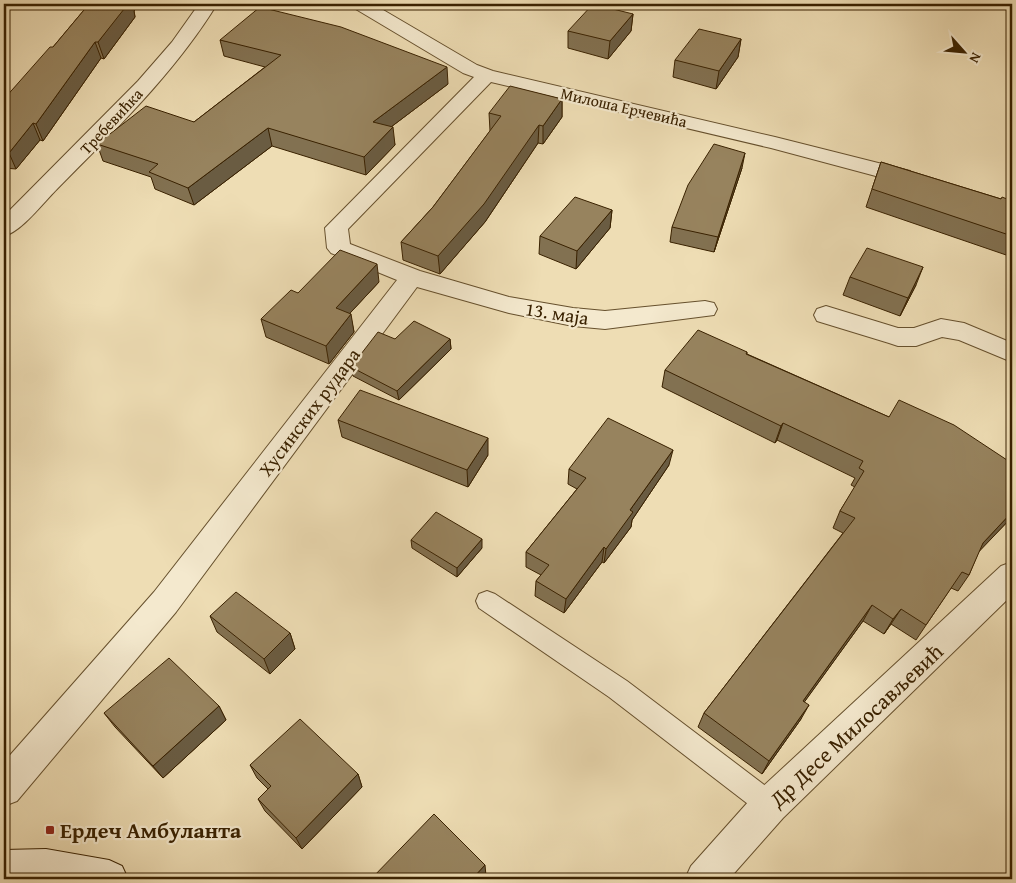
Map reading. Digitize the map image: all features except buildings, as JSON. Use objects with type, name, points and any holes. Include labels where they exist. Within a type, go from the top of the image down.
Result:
[{"type":"street","name":"Требевићка","points":[[4,229],[76,159],[150,80],[196,23],[208,4]]},
{"type":"street","name":"Милоша Ерчевића","points":[[360,4],[470,69],[488,75],[766,140],[902,176]]},
{"type":"street","points":[[412,277],[339,248],[336,228],[488,75]]},
{"type":"street","name":"13. маја","points":[[412,277],[509,305],[573,317],[606,320],[705,309]]},
{"type":"street","name":"Хусинских рудара","points":[[4,788],[165,602],[412,277]]},
{"type":"street","points":[[826,315],[898,337],[916,337],[941,328],[964,332],[1012,353]]},
{"type":"street","name":"Др Десе Милосављевић","points":[[704,879],[770,805],[932,654],[1012,575]]},
{"type":"street","points":[[4,869],[46,868],[108,879]]},
{"type":"lane","points":[[487,601],[618,689],[770,805]]},
{"type":"place","name":"Ердеч Амбуланта","points":[[50,830]]}]
